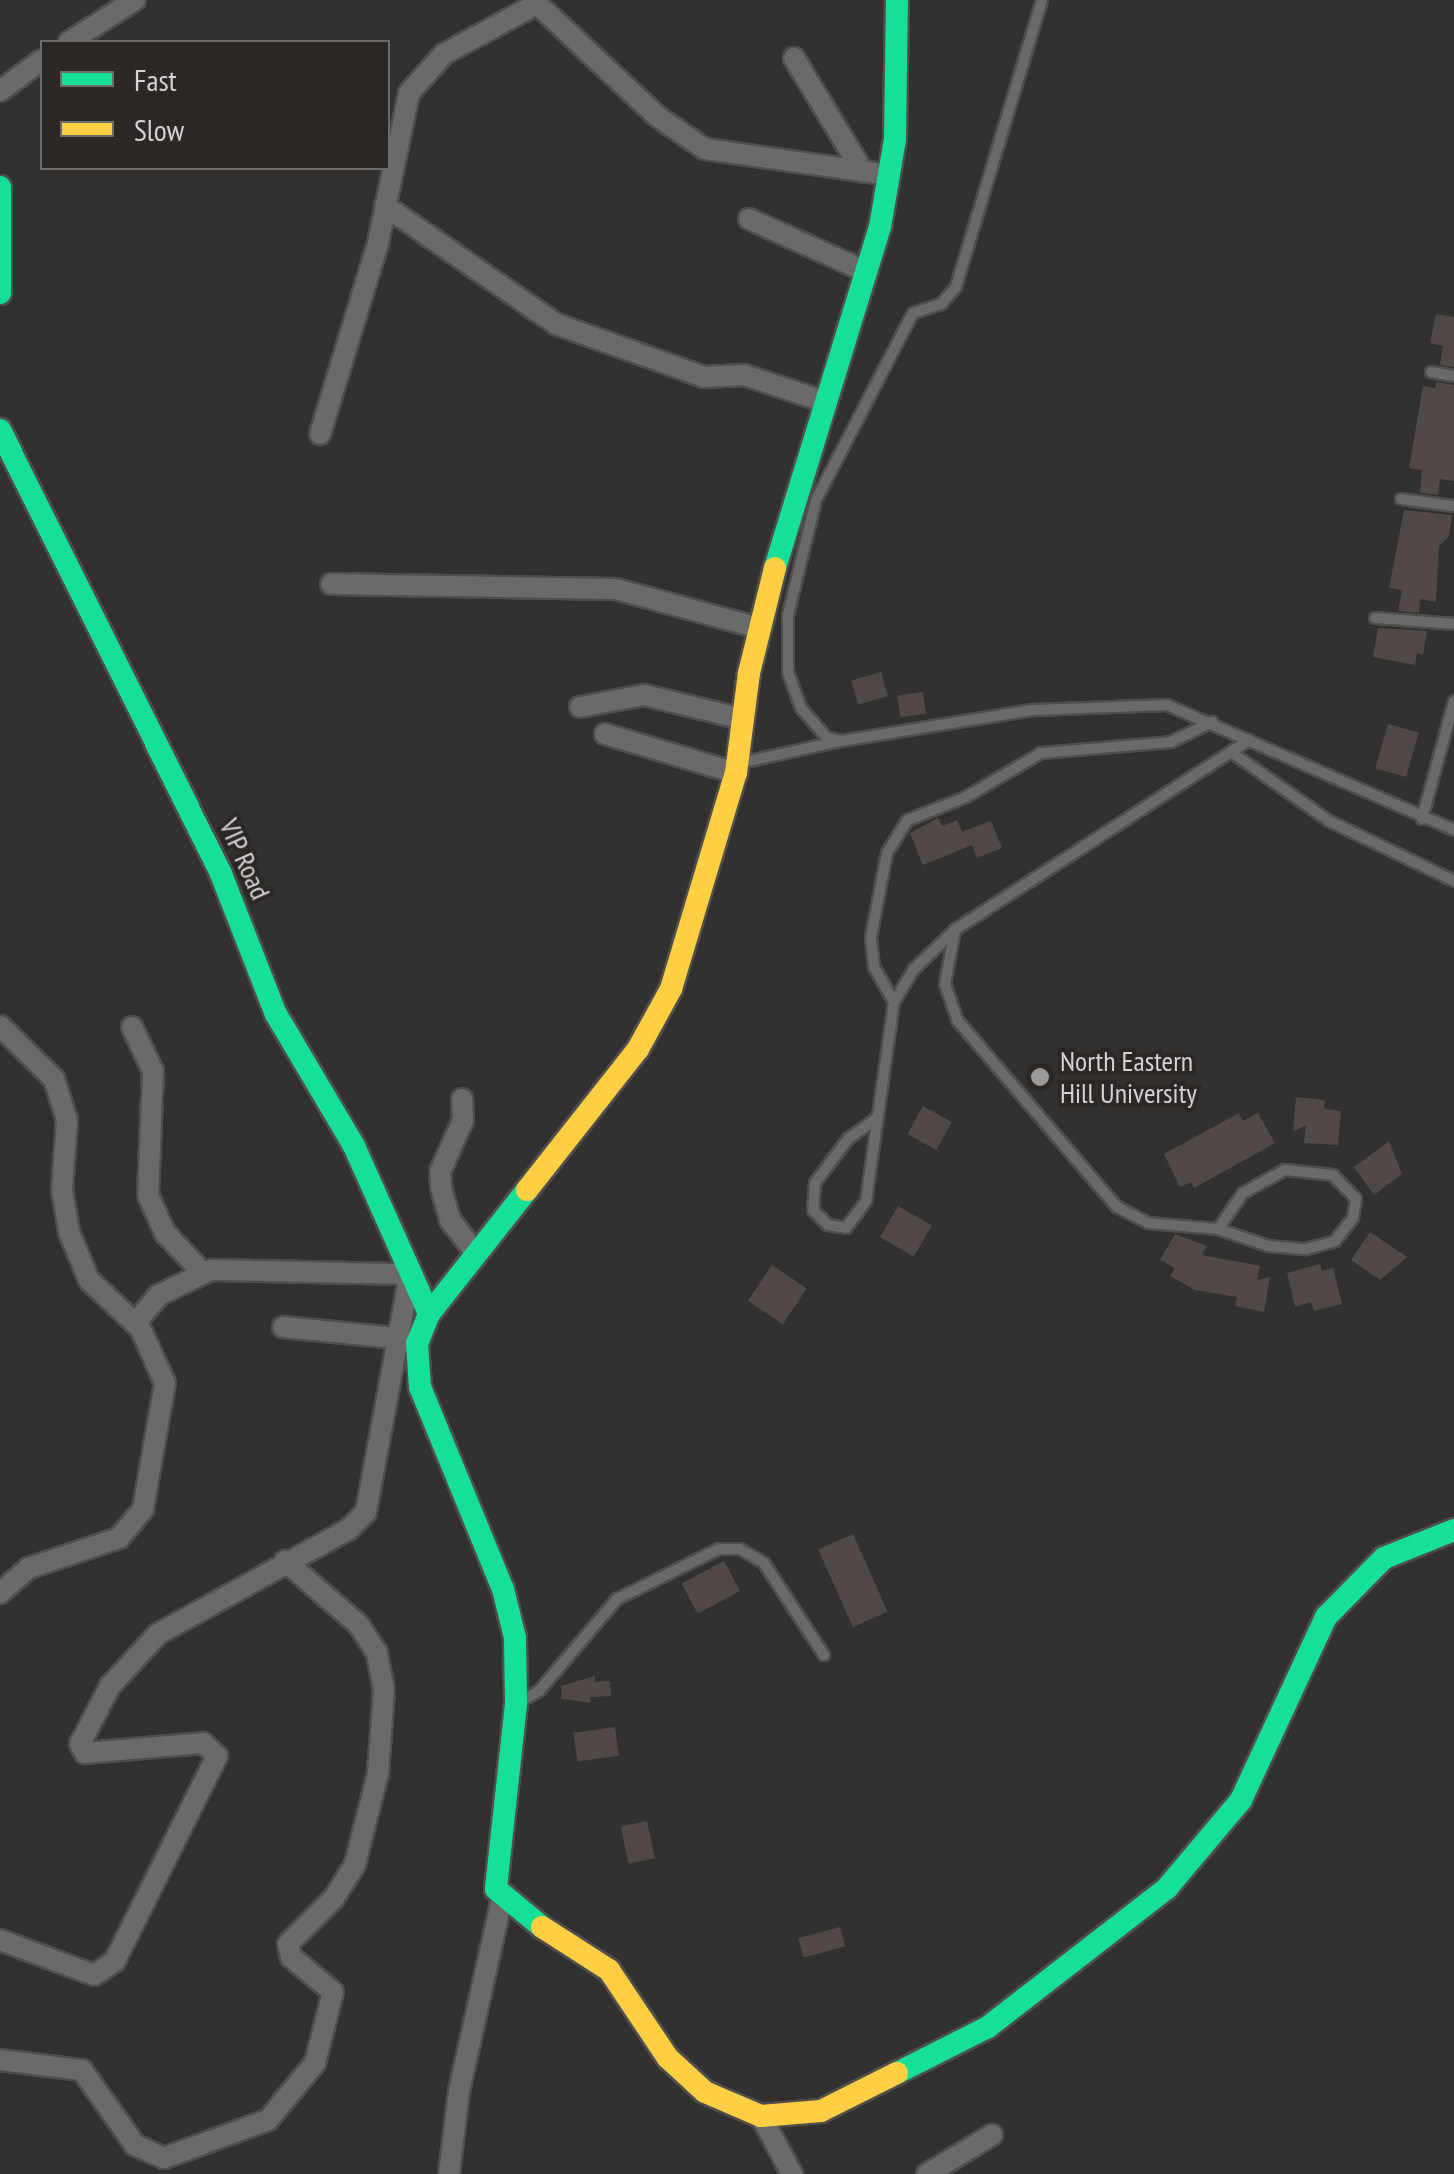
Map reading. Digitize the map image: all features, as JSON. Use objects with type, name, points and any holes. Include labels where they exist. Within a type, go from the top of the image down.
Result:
[{"type":"street","points":[[73,40],[135,0]]},
{"type":"street","points":[[448,2174],[459,2092],[502,1899],[496,1869],[516,1704],[514,1638],[503,1590],[420,1387],[418,1344],[429,1314],[664,1008],[737,768],[759,628],[823,401],[867,272],[895,139],[896,0]]},
{"type":"street","points":[[320,434],[385,206],[400,120],[426,70],[475,34],[535,2],[658,118],[705,150],[888,175]]},
{"type":"street","points":[[794,58],[863,172]]},
{"type":"street","points":[[0,91],[40,61]]},
{"type":"street","points":[[0,187],[0,293]]},
{"type":"street","points":[[385,206],[556,324],[704,377],[744,376],[823,401]]},
{"type":"street","points":[[749,220],[867,272]]},
{"type":"street","name":"VIP Road","points":[[0,430],[221,874],[276,1014],[354,1146],[429,1314]]},
{"type":"street","points":[[330,584],[616,589],[759,628]]},
{"type":"street","points":[[580,708],[644,695],[743,719]]},
{"type":"street","points":[[605,734],[737,768]]},
{"type":"street","points":[[0,1026],[54,1079],[67,1120],[62,1190],[68,1232],[89,1280],[138,1326],[165,1383],[142,1508],[130,1530],[108,1544],[30,1568],[0,1593]]},
{"type":"street","points":[[132,1027],[153,1071],[148,1195],[165,1233],[202,1271]]},
{"type":"street","points":[[462,1099],[463,1120],[444,1160],[440,1188],[450,1220],[475,1252]]},
{"type":"street","points":[[0,1940],[94,1975],[108,1970],[217,1756],[202,1743],[84,1754],[80,1744],[95,1710],[126,1662],[158,1634],[349,1529],[366,1512],[395,1338],[410,1274],[202,1271],[159,1295],[138,1326]]},
{"type":"street","points":[[283,1327],[395,1338]]},
{"type":"street","points":[[502,1899],[609,1970],[678,2071],[714,2097],[760,2116],[820,2112],[988,2027],[1167,1888],[1240,1800],[1326,1617],[1384,1558],[1454,1530]]},
{"type":"street","points":[[0,2060],[82,2070],[135,2145],[164,2158],[278,2115],[315,2063],[333,1992],[292,1957],[288,1944],[334,1898],[355,1864],[378,1773],[384,1690],[378,1654],[359,1626],[285,1561]]},
{"type":"street","points":[[760,2116],[792,2174]]},
{"type":"street","points":[[927,2174],[992,2135]]},
{"type":"lane","points":[[841,741],[826,737],[808,718],[788,672],[788,615],[807,527],[833,462],[913,313],[942,304],[956,287],[1042,0]]},
{"type":"lane","points":[[1430,372],[1454,376]]},
{"type":"lane","points":[[1400,499],[1454,506]]},
{"type":"lane","points":[[1375,618],[1454,624]]},
{"type":"lane","points":[[1422,819],[1454,700]]},
{"type":"lane","points":[[737,768],[841,741],[1033,710],[1136,703],[1167,705],[1454,830]]},
{"type":"lane","points":[[894,1002],[874,967],[871,936],[887,854],[908,820],[966,797],[1041,752],[1171,742],[1212,722]]},
{"type":"lane","points":[[877,1118],[848,1139],[815,1184],[813,1210],[828,1225],[846,1228],[860,1213],[877,1118],[894,1002],[914,968],[956,929],[1249,740]]},
{"type":"lane","points":[[1231,752],[1329,821],[1454,882]]},
{"type":"lane","points":[[956,929],[946,964],[952,1008],[1059,1142],[1134,1218],[1218,1229],[1268,1246],[1323,1246],[1350,1223],[1356,1198],[1332,1175],[1304,1167],[1285,1170],[1243,1193],[1218,1229]]},
{"type":"lane","points":[[516,1704],[539,1691],[617,1599],[719,1549],[740,1548],[764,1563],[824,1655]]},
{"type":"building","points":[[1436,314],[1454,317],[1454,367],[1440,365],[1443,346],[1430,343]]},
{"type":"building","points":[[1436,382],[1454,385],[1454,481],[1440,479],[1438,495],[1420,493],[1422,470],[1409,468],[1423,386],[1435,388]]},
{"type":"building","points":[[1404,510],[1452,515],[1449,536],[1439,546],[1436,602],[1420,599],[1419,613],[1398,611],[1402,590],[1389,588]]},
{"type":"building","points":[[1378,628],[1427,631],[1423,655],[1417,653],[1415,665],[1373,657]]},
{"type":"building","points":[[881,672],[888,696],[858,705],[851,681]]},
{"type":"building","points":[[923,692],[926,714],[900,717],[897,696]]},
{"type":"building","points":[[1388,724],[1419,733],[1406,777],[1375,768]]},
{"type":"building","points":[[938,818],[942,826],[957,820],[962,832],[991,821],[1002,848],[977,858],[972,845],[923,865],[910,833]]},
{"type":"building","points":[[1296,1097],[1325,1100],[1324,1109],[1341,1111],[1338,1145],[1304,1143],[1306,1125],[1293,1132]]},
{"type":"building","points":[[923,1106],[952,1122],[936,1150],[907,1134]]},
{"type":"building","points":[[1239,1113],[1243,1121],[1258,1113],[1275,1143],[1194,1188],[1191,1182],[1180,1187],[1164,1154]]},
{"type":"building","points":[[1389,1141],[1402,1174],[1374,1195],[1354,1167]]},
{"type":"building","points":[[898,1206],[932,1226],[914,1257],[880,1237]]},
{"type":"building","points":[[1370,1232],[1407,1257],[1380,1280],[1351,1260]]},
{"type":"building","points":[[1175,1234],[1207,1246],[1202,1255],[1260,1266],[1257,1280],[1270,1277],[1264,1312],[1235,1306],[1237,1297],[1195,1290],[1170,1276],[1175,1268],[1160,1260]]},
{"type":"building","points":[[1320,1264],[1322,1271],[1333,1268],[1342,1304],[1314,1311],[1311,1302],[1295,1307],[1287,1273]]},
{"type":"building","points":[[772,1265],[807,1288],[783,1324],[748,1301]]},
{"type":"building","points":[[853,1534],[888,1612],[853,1627],[818,1549]]},
{"type":"building","points":[[724,1561],[740,1591],[698,1614],[682,1584]]},
{"type":"building","points":[[595,1676],[595,1682],[610,1681],[611,1696],[590,1697],[591,1703],[562,1699],[561,1686]]},
{"type":"building","points":[[615,1727],[619,1756],[577,1762],[573,1733]]},
{"type":"building","points":[[647,1821],[655,1858],[628,1864],[621,1827]]},
{"type":"building","points":[[840,1927],[845,1946],[804,1957],[798,1938]]},
{"type":"traffic: fast","points":[[775,568],[880,227],[895,139],[897,0]]},
{"type":"traffic: fast","points":[[0,187],[0,293]]},
{"type":"traffic: fast","points":[[0,430],[221,874],[276,1014],[354,1146],[429,1314]]},
{"type":"traffic: fast","points":[[527,1190],[429,1314],[417,1344],[420,1387],[503,1589],[515,1638],[516,1704],[496,1889],[542,1927]]},
{"type":"traffic: fast","points":[[897,2073],[988,2027],[1167,1888],[1241,1800],[1326,1617],[1384,1558],[1454,1530]]},
{"type":"traffic: slow","points":[[527,1190],[638,1049],[671,989],[736,773],[749,673],[775,568]]},
{"type":"traffic: slow","points":[[542,1927],[609,1970],[668,2058],[705,2092],[761,2116],[821,2111],[897,2073]]},
{"type":"place","name":"North Eastern Hill University","points":[[1040,1077]]}]
